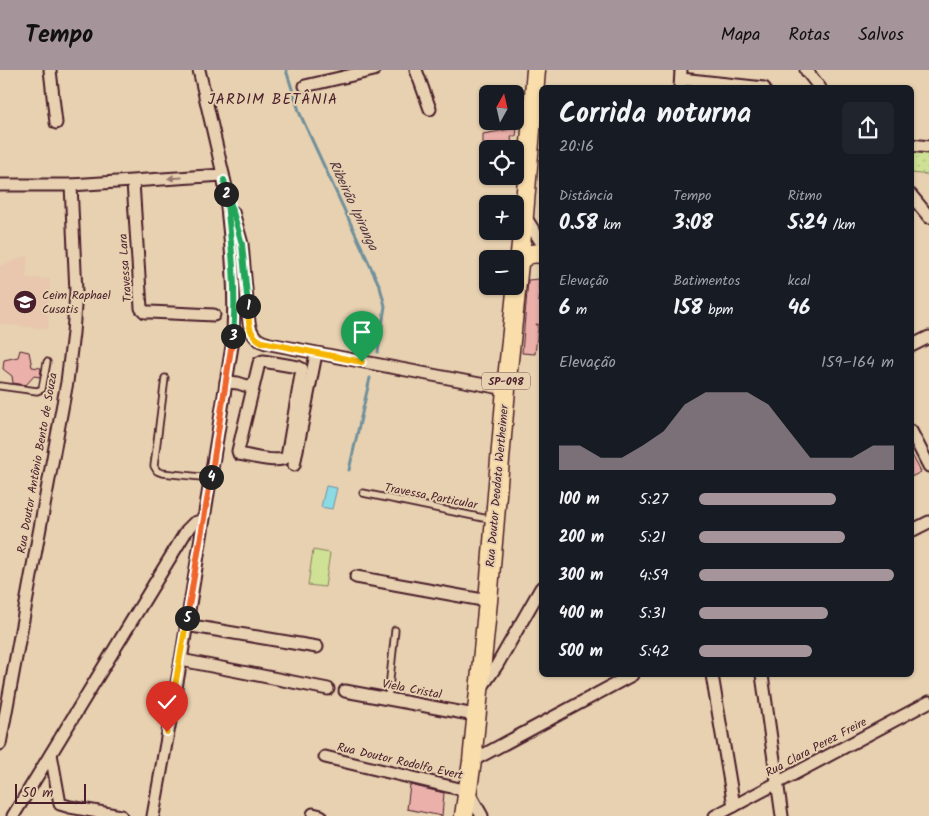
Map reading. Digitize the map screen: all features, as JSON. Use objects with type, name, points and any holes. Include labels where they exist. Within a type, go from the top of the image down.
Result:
[{"type":"main road","name":"Rua Doutor Deodato Wertheimer","points":[[524,215],[536,70]]},
{"type":"main road","points":[[524,257],[528,254],[539,254]]},
{"type":"main road","name":"Rua Doutor Deodato Wertheimer","points":[[477,693],[488,601],[516,295]]},
{"type":"main road","name":"SP-098","points":[[464,816],[472,761],[477,693]]},
{"type":"street","points":[[50,70],[56,123]]},
{"type":"street","points":[[200,70],[224,177],[242,244],[251,331],[255,338],[262,342],[316,354],[506,389]]},
{"type":"street","points":[[305,86],[374,70]]},
{"type":"street","points":[[416,70],[430,109]]},
{"type":"street","points":[[806,70],[818,85]]},
{"type":"street","points":[[681,79],[736,85]]},
{"type":"street","points":[[914,145],[929,147]]},
{"type":"street","points":[[0,186],[71,185],[224,177]]},
{"type":"street","points":[[153,816],[211,478],[235,316],[232,255],[224,177]]},
{"type":"street","name":"Travessa Lara","points":[[133,182],[141,308],[145,312],[214,315]]},
{"type":"street","name":"Rua Doutor Antônio Bento de Souza","points":[[0,744],[6,681],[67,382],[76,292],[71,185]]},
{"type":"street","points":[[914,200],[929,217]]},
{"type":"street","points":[[524,215],[539,239]]},
{"type":"street","points":[[914,344],[929,336]]},
{"type":"street","points":[[294,465],[316,354]]},
{"type":"street","points":[[263,361],[302,369],[287,457],[284,460],[239,454],[238,451],[253,388],[258,368],[263,361]]},
{"type":"street","points":[[226,382],[238,383],[253,388]]},
{"type":"street","points":[[914,437],[929,466]]},
{"type":"street","points":[[13,816],[186,530],[194,523],[204,520]]},
{"type":"street","points":[[914,530],[929,522]]},
{"type":"street","points":[[356,577],[488,601]]},
{"type":"street","points":[[477,693],[497,665],[539,592]]},
{"type":"street","points":[[186,625],[317,647]]},
{"type":"street","points":[[181,660],[328,689]]},
{"type":"street","points":[[472,761],[628,677]]},
{"type":"street","points":[[712,677],[734,806]]},
{"type":"street","points":[[762,677],[782,816]]},
{"type":"street","name":"Viela Cristal","points":[[345,691],[475,715]]},
{"type":"street","name":"Rua Clara Perez Freire","points":[[715,816],[929,702]]},
{"type":"street","points":[[51,754],[60,804],[121,816]]},
{"type":"street","name":"Rua Doutor Rodolfo Evert","points":[[325,757],[468,791]]},
{"type":"street","points":[[468,791],[482,816]]},
{"type":"lane","points":[[0,386],[36,391],[42,389],[47,362]]},
{"type":"lane","points":[[165,378],[154,466],[157,471],[162,473],[211,478]]},
{"type":"lane","name":"Travessa Particular","points":[[363,493],[494,520]]},
{"type":"lane","points":[[388,698],[395,630]]},
{"type":"shaded area","name":"Ceim Raphael Cusatis","points":[[28,255],[26,278],[50,279],[48,329],[0,324],[0,266]]},
{"type":"green space","points":[[914,152],[929,154],[929,175],[914,173]]},
{"type":"green space","points":[[313,550],[330,553],[325,587],[308,585]]},
{"type":"water","points":[[326,486],[337,488],[332,509],[321,507]]},
{"type":"building","points":[[517,130],[516,136],[511,136],[511,140],[483,140],[483,134]]},
{"type":"building","points":[[539,279],[539,325],[536,324],[538,328],[535,354],[522,353],[528,280]]},
{"type":"building","points":[[20,350],[29,352],[32,367],[41,368],[40,377],[34,376],[26,385],[13,383],[12,376],[3,369],[4,360],[18,357]]},
{"type":"building","points":[[914,459],[921,472],[914,476]]},
{"type":"building","points":[[410,785],[444,793],[442,816],[407,809]]},
{"type":"waterway","name":"Ribeirão Ipiranga","points":[[286,70],[300,114],[380,287],[385,306],[378,352]]},
{"type":"waterway","points":[[349,470],[370,378]]},
{"type":"place","name":"Ceim Raphael Cusatis","points":[[25,302]]},
{"type":"district","name":"JARDIM BETÂNIA","points":[[273,99]]},
{"type":"route","points":[[167,732],[181,660],[232,346],[235,316],[232,255],[224,180],[242,244],[249,323],[255,338],[270,344],[362,362]]}]
